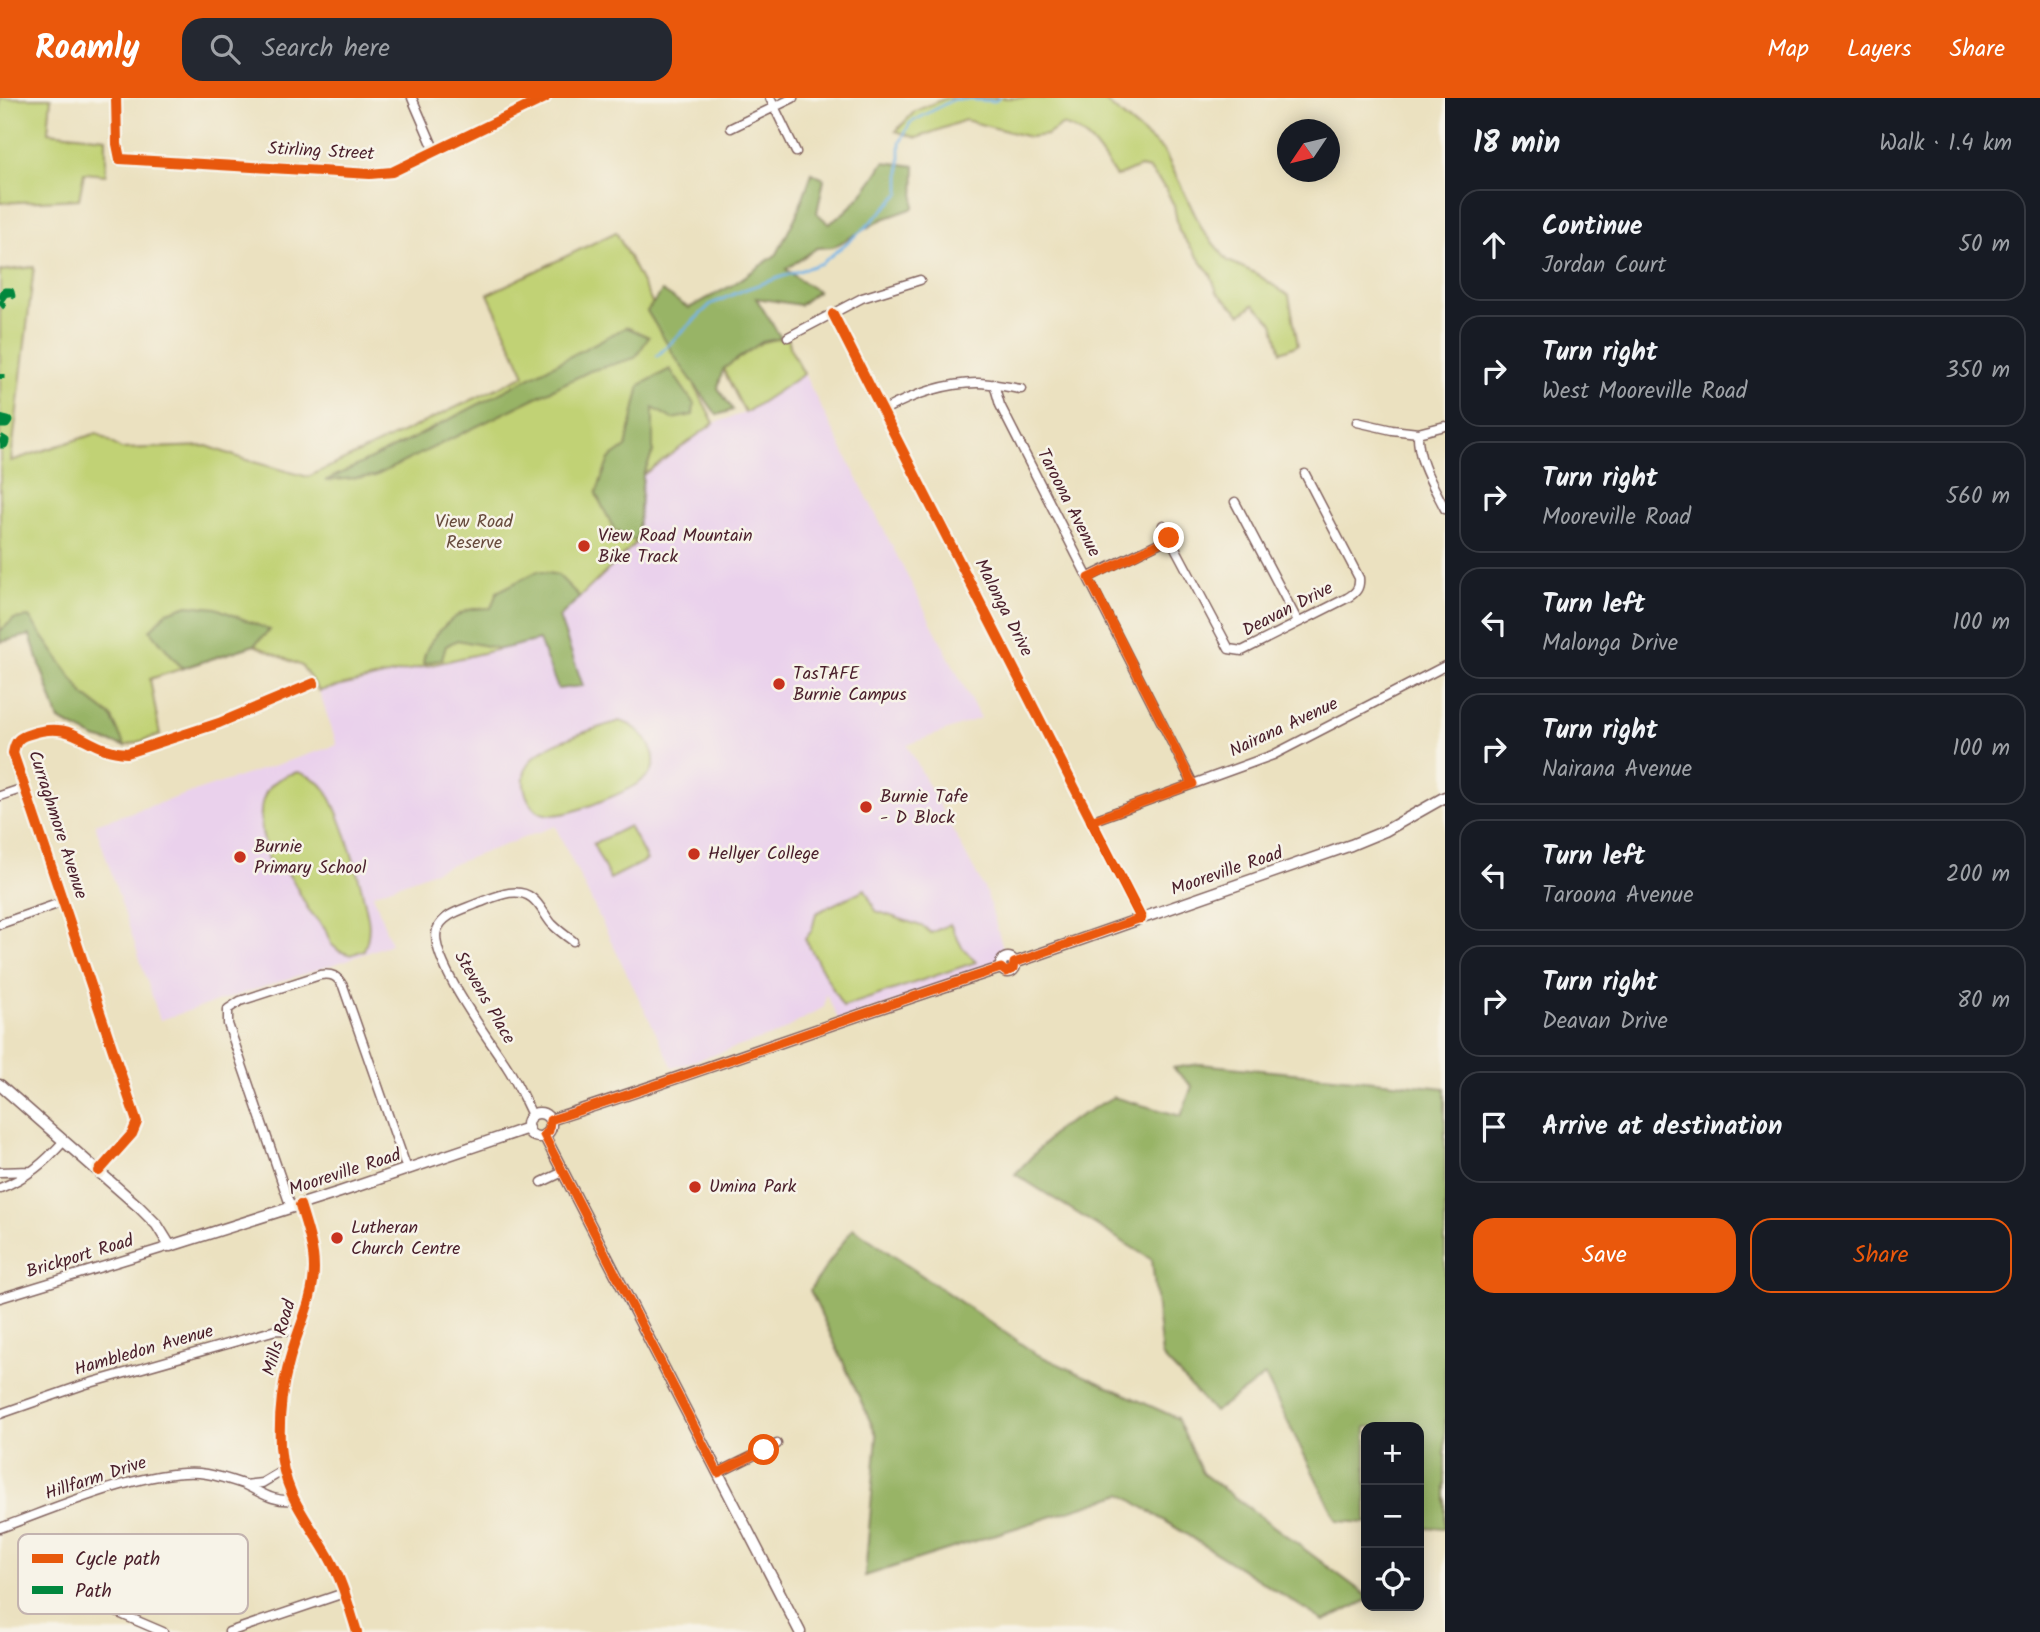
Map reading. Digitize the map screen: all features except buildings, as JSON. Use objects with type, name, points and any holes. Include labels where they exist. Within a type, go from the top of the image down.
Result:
[{"type":"main road","name":"Mooreville Road","points":[[550,1120],[1001,968],[1006,959],[1014,963],[1362,840],[1385,831],[1445,797]]},
{"type":"main road","points":[[0,1085],[157,1225],[170,1246]]},
{"type":"main road","points":[[542,1114],[550,1120],[549,1131],[544,1135],[533,1134],[528,1128],[532,1115],[542,1114]]},
{"type":"main road","name":"Mooreville Road","points":[[170,1246],[296,1207],[528,1128]]},
{"type":"main road","points":[[544,1135],[800,1632]]},
{"type":"street","name":"Stirling Street","points":[[116,98],[120,159],[370,174],[392,172],[545,98]]},
{"type":"street","points":[[412,98],[435,151]]},
{"type":"street","points":[[770,98],[796,152]]},
{"type":"street","points":[[731,128],[793,98]]},
{"type":"street","points":[[788,337],[862,298],[919,280]]},
{"type":"street","name":"Malonga Drive","points":[[833,314],[1141,918]]},
{"type":"street","points":[[882,411],[933,390],[964,384],[994,384],[1021,389]]},
{"type":"street","name":"Taroona Avenue","points":[[994,384],[1000,405],[1193,784]]},
{"type":"street","points":[[1357,422],[1418,433],[1445,426]]},
{"type":"street","points":[[1418,433],[1423,464],[1445,509]]},
{"type":"street","name":"Deavan Drive","points":[[1163,525],[1229,649],[1242,651],[1353,594],[1359,584],[1359,578],[1305,474]]},
{"type":"street","points":[[1235,502],[1298,622]]},
{"type":"street","points":[[1089,578],[1169,538]]},
{"type":"street","name":"Nairana Avenue","points":[[1091,821],[1273,755],[1445,666]]},
{"type":"street","name":"Curraghmore Avenue","points":[[99,1171],[132,1134],[137,1122],[24,788],[13,753],[15,743],[21,737],[56,727],[112,752],[127,753],[219,723],[314,683]]},
{"type":"street","points":[[0,796],[24,788]]},
{"type":"street","name":"Stevens Place","points":[[532,1115],[509,1070],[457,989],[437,947],[437,931],[446,918],[457,912],[505,894],[518,892],[532,898],[553,925],[573,941]]},
{"type":"street","points":[[0,924],[63,902]]},
{"type":"street","name":"Mills Road","points":[[357,1632],[330,1558],[293,1500],[284,1470],[280,1447],[280,1413],[288,1366],[309,1300],[314,1268],[310,1236],[296,1207],[228,1024],[228,1009],[252,997],[320,975],[337,977],[343,986],[407,1170]]},
{"type":"street","points":[[0,1188],[34,1171],[64,1141]]},
{"type":"street","points":[[0,1172],[34,1171]]},
{"type":"street","points":[[542,1182],[564,1172]]},
{"type":"street","name":"Brickport Road","points":[[0,1298],[170,1246]]},
{"type":"street","name":"Hambledon Avenue","points":[[0,1414],[82,1385],[276,1330],[299,1331]]},
{"type":"street","points":[[718,1473],[778,1444]]},
{"type":"street","points":[[245,1485],[262,1483],[284,1470]]},
{"type":"street","name":"Hillfarm Drive","points":[[0,1528],[107,1490],[157,1476],[205,1473],[245,1485],[264,1496],[281,1501],[293,1500]]},
{"type":"street","points":[[229,1632],[344,1593]]},
{"type":"street","points":[[121,1614],[163,1632]]},
{"type":"shaded area","points":[[804,374],[980,718],[907,745],[987,894],[1006,959],[1001,966],[839,1021],[826,994],[824,1007],[777,1034],[673,1068],[555,826],[373,894],[391,944],[160,1020],[95,824],[337,745],[319,691],[552,637],[555,621],[637,542],[643,475],[714,423],[745,413]]},
{"type":"green space","points":[[0,98],[51,98],[48,132],[106,138],[106,175],[84,173],[79,199],[0,203]]},
{"type":"green space","points":[[946,98],[1101,98],[1164,151],[1203,231],[1228,261],[1255,273],[1289,296],[1298,345],[1281,352],[1273,323],[1254,304],[1241,314],[1217,292],[1211,275],[1179,231],[1174,206],[1166,189],[1149,169],[1140,167],[1116,177],[1100,152],[1087,138],[1072,128],[1062,125],[1047,135],[1029,137],[965,120],[917,138],[896,131],[915,111]]},
{"type":"green space","points":[[884,162],[915,166],[914,208],[883,219],[833,247],[817,248],[786,269],[818,291],[800,305],[756,298],[781,338],[762,342],[723,369],[718,388],[733,410],[717,415],[679,363],[647,311],[662,291],[689,308],[731,286],[777,254],[797,214],[812,173],[824,179],[817,213],[829,224],[860,196]]},
{"type":"green space","name":"View Road Reserve","points":[[616,232],[714,423],[643,475],[637,542],[555,621],[552,637],[319,691],[302,666],[254,645],[150,679],[160,735],[125,746],[95,738],[59,720],[30,635],[0,642],[0,271],[34,267],[11,461],[97,433],[121,449],[207,446],[308,477],[525,375],[488,294]]},
{"type":"green space","points":[[626,327],[649,337],[635,358],[590,371],[375,476],[325,481],[414,438]]},
{"type":"green space","points":[[788,337],[791,350],[804,374],[745,413],[723,369],[762,342]]},
{"type":"green space","points":[[670,369],[694,404],[693,415],[672,419],[653,408],[653,452],[643,475],[637,542],[615,531],[596,494],[609,459],[626,447],[640,385]]},
{"type":"green space","points":[[538,571],[558,575],[580,597],[559,617],[583,686],[558,689],[539,640],[501,649],[457,640],[446,646],[442,659],[423,664],[433,639],[453,619],[468,610],[491,608],[497,592]]},
{"type":"green space","points":[[188,605],[216,608],[270,630],[254,645],[182,668],[150,630],[167,612]]},
{"type":"green space","points":[[29,617],[84,695],[111,716],[125,746],[95,738],[59,720],[30,635],[0,642],[0,631],[14,619]]},
{"type":"green space","points":[[620,721],[639,732],[652,750],[653,765],[644,779],[615,795],[570,812],[546,814],[533,807],[524,788],[524,775],[535,756],[571,737]]},
{"type":"green space","points":[[298,772],[316,780],[325,789],[345,833],[357,870],[369,930],[364,950],[351,955],[339,951],[331,944],[325,929],[308,909],[286,871],[277,868],[267,858],[261,820],[263,800],[271,785]]},
{"type":"green space","points":[[629,826],[647,860],[610,879],[593,844]]},
{"type":"green space","points":[[865,889],[876,911],[924,927],[931,933],[950,924],[962,947],[976,962],[843,1007],[805,939],[812,930],[816,913]]},
{"type":"green space","points":[[1200,1064],[1445,1088],[1445,1528],[1424,1527],[1424,1422],[1361,1422],[1361,1523],[1337,1521],[1265,1376],[1214,1412],[1162,1356],[1152,1260],[1015,1174],[1059,1128],[1113,1097],[1181,1116],[1192,1086],[1173,1068]]},
{"type":"green space","points":[[853,1228],[1036,1354],[1177,1418],[1202,1473],[1361,1591],[1361,1603],[1324,1621],[1122,1494],[865,1576],[877,1436],[810,1290]]},
{"type":"waterway","points":[[657,356],[711,304],[822,263],[865,228],[900,193],[900,143],[910,123],[954,99],[995,101],[999,98]]},
{"type":"marked path","points":[[0,299],[5,292],[10,292],[11,296],[0,306]]},
{"type":"marked path","points":[[0,374],[0,379]]},
{"type":"marked path","points":[[0,419],[8,421],[6,424],[0,424]]},
{"type":"marked path","points":[[0,438],[5,441],[0,444]]},
{"type":"cycle path","points":[[116,98],[120,159],[370,174],[392,172],[545,98]]},
{"type":"cycle path","points":[[833,314],[1141,918]]},
{"type":"cycle path","points":[[99,1171],[132,1134],[137,1122],[13,753],[15,745],[26,735],[59,730],[70,732],[100,747],[127,753],[219,723],[314,683]]},
{"type":"cycle path","points":[[300,1205],[313,1252],[314,1268],[308,1306],[291,1354],[284,1386],[280,1426],[282,1463],[291,1493],[338,1575],[357,1632]]},
{"type":"place","name":"View Road Mountain Bike Track","points":[[584,546]]},
{"type":"place","name":"TasTAFE Burnie Campus","points":[[779,684]]},
{"type":"place","name":"Burnie Tafe - D Block","points":[[866,807]]},
{"type":"place","name":"Hellyer College","points":[[694,854]]},
{"type":"place","name":"Burnie Primary School","points":[[240,857]]},
{"type":"place","name":"Umina Park","points":[[695,1187]]},
{"type":"place","name":"Lutheran Church Centre","points":[[337,1238]]},
{"type":"route","points":[[764,1450],[718,1473],[544,1135],[549,1131],[550,1120],[913,996],[1001,968],[1010,972],[1014,963],[1141,918],[1091,821],[1193,784],[1089,578],[1169,538]]}]
